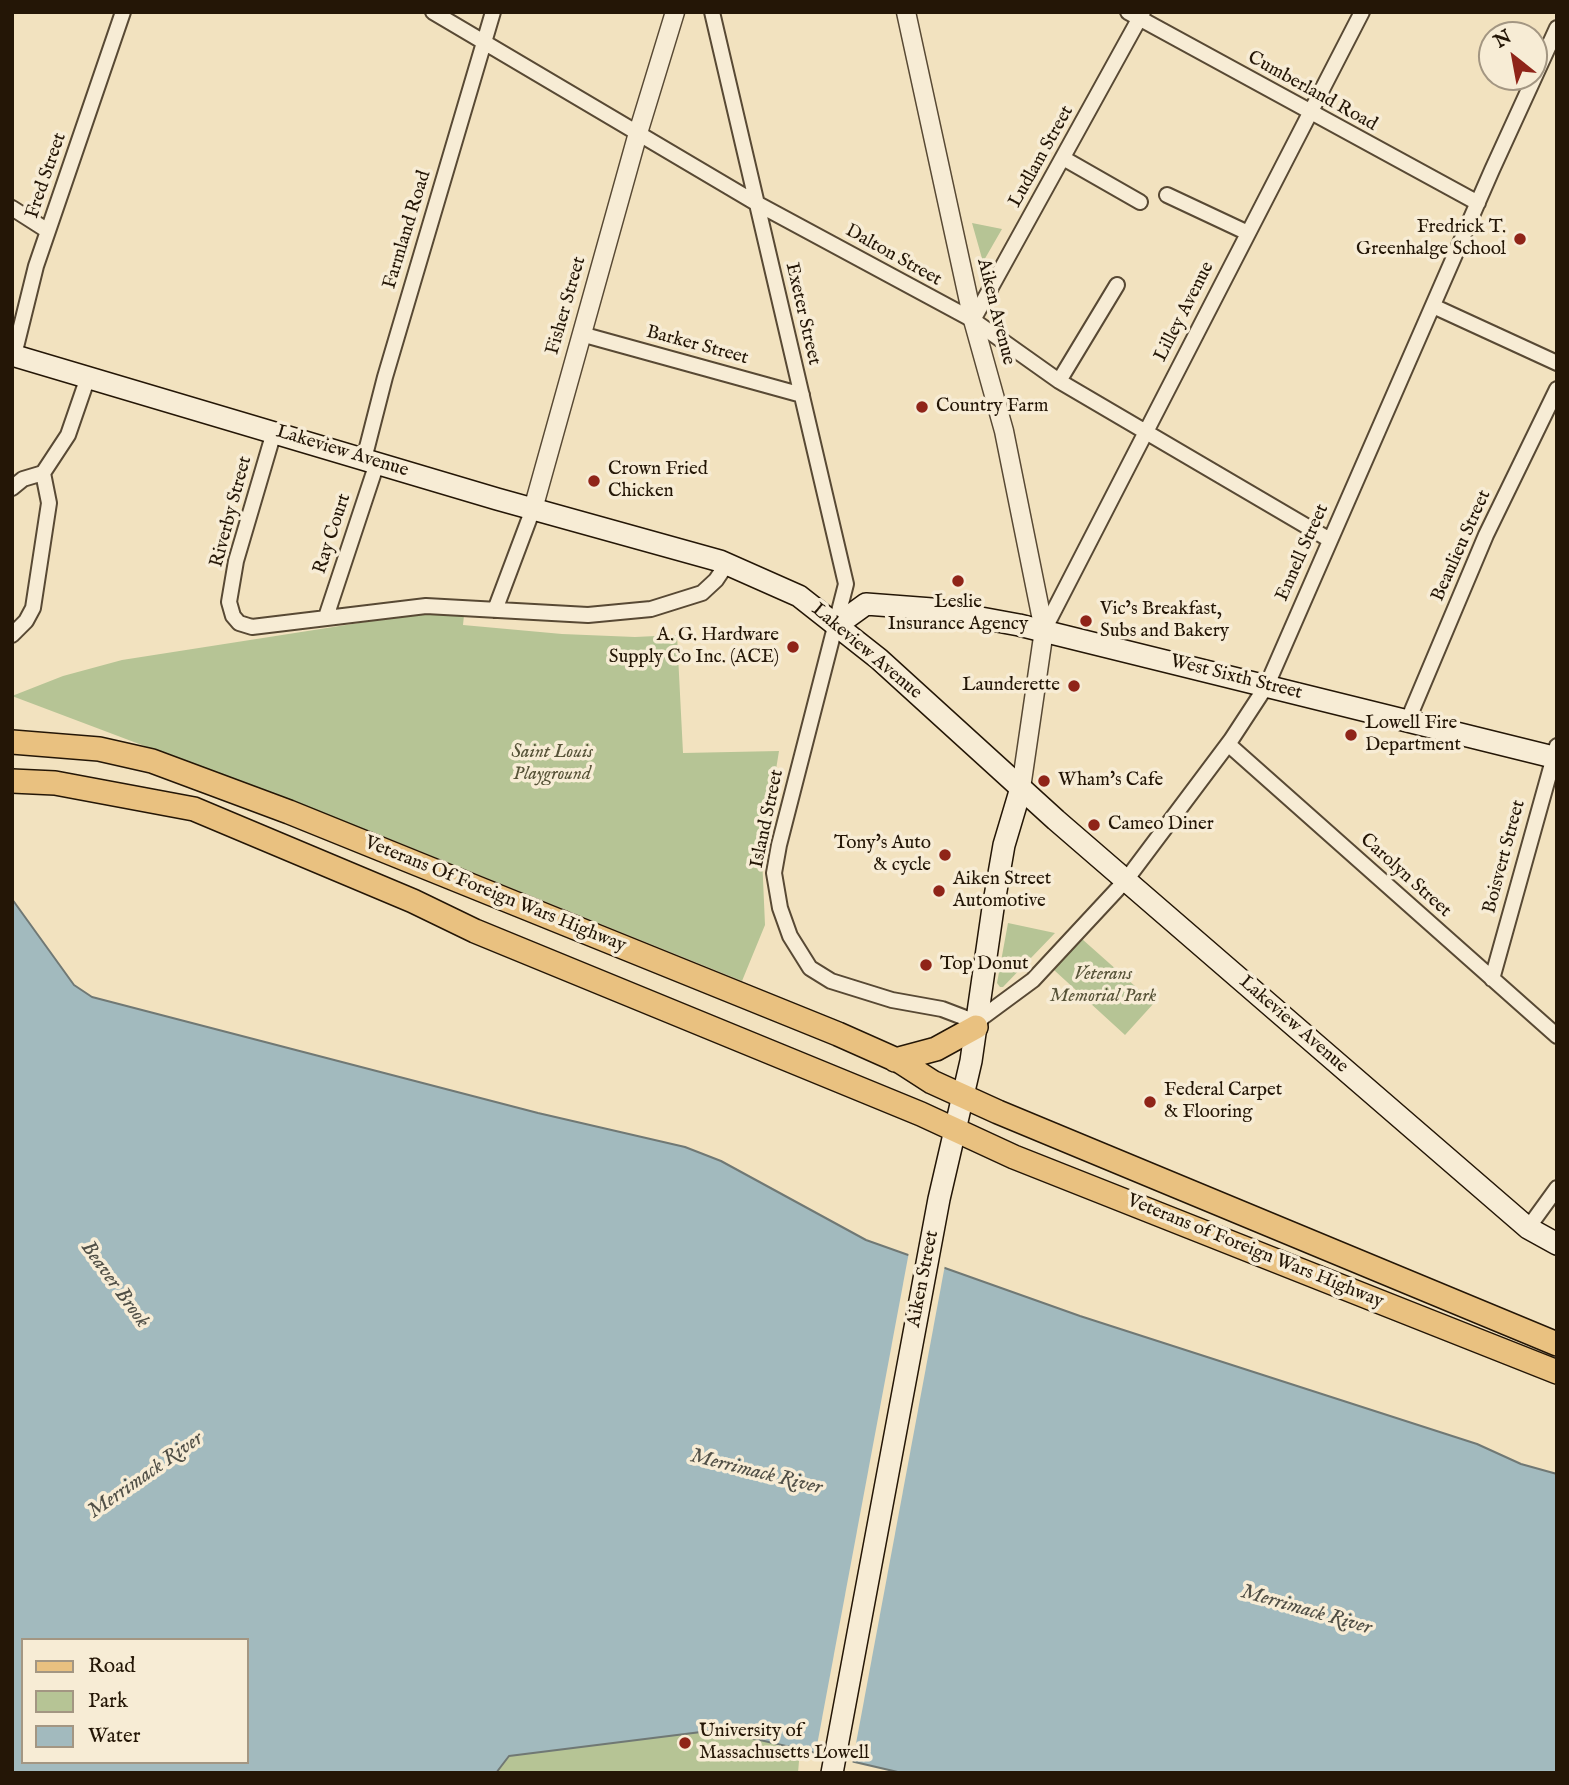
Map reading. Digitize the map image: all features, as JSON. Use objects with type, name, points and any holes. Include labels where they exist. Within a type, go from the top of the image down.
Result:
[{"type":"main road","name":"Lakeview Avenue","points":[[13,355],[726,565],[799,596],[879,659],[1021,788],[1528,1228],[1557,1244]]},
{"type":"main road","name":"West Sixth Street","points":[[837,625],[866,604],[932,609],[1044,630],[1555,754]]},
{"type":"main road","name":"Veterans Of Foreign Wars Highway","points":[[12,742],[99,749],[152,761],[190,774],[716,983],[895,1060],[932,1082],[963,1096]]},
{"type":"main road","name":"Veterans Of Foreign Wars Highway","points":[[12,780],[55,783],[194,809],[413,901],[475,930],[900,1105],[954,1130]]},
{"type":"main road","name":"Aiken Street","points":[[832,1773],[934,1225],[971,1061],[1004,845],[1021,788]]},
{"type":"main road","points":[[895,1060],[936,1049],[976,1024]]},
{"type":"main road","name":"Veterans of Foreign Wars Highway","points":[[963,1096],[1151,1177],[1557,1344]]},
{"type":"main road","name":"Veterans of Foreign Wars Highway","points":[[954,1130],[1027,1162],[1557,1372]]},
{"type":"street","name":"Fred Street","points":[[13,355],[36,266],[123,12]]},
{"type":"street","name":"Dalton Street","points":[[433,12],[756,203],[973,320],[1059,381],[1330,540]]},
{"type":"street","name":"Farmland Road","points":[[371,461],[384,377],[493,12]]},
{"type":"street","name":"Fisher Street","points":[[495,610],[533,509],[638,133],[675,12]]},
{"type":"street","name":"Exeter Street","points":[[712,12],[846,584],[837,625]]},
{"type":"street","name":"Aiken Avenue","points":[[906,12],[973,320],[1003,431],[1044,630],[1021,788]]},
{"type":"street","name":"Lilley Avenue","points":[[1044,630],[1362,12]]},
{"type":"street","name":"Ludlam Street","points":[[973,320],[1063,158],[1137,14]]},
{"type":"street","name":"Cumberland Road","points":[[1137,14],[1309,113],[1478,203]]},
{"type":"street","name":"Ennell Street","points":[[976,1024],[1033,980],[1126,880],[1228,744],[1267,685],[1557,28]]},
{"type":"street","points":[[1063,158],[1140,202]]},
{"type":"street","points":[[1167,195],[1248,233]]},
{"type":"street","points":[[12,208],[48,231]]},
{"type":"street","points":[[1059,381],[1117,285]]},
{"type":"street","points":[[1433,306],[1557,363]]},
{"type":"street","name":"Barker Street","points":[[581,334],[802,395]]},
{"type":"street","points":[[12,488],[23,479],[43,473],[68,435],[88,377]]},
{"type":"street","name":"Beaulieu Street","points":[[1408,720],[1486,535],[1557,389]]},
{"type":"street","name":"Riverby Street","points":[[274,432],[236,561],[229,602],[233,616],[239,623],[252,627],[326,617]]},
{"type":"street","name":"Ray Court","points":[[326,617],[371,461]]},
{"type":"street","points":[[12,635],[26,621],[33,608],[49,503],[43,473]]},
{"type":"street","points":[[326,617],[426,606],[588,615],[651,609],[702,593],[716,580],[726,565]]},
{"type":"street","name":"Island Street","points":[[837,625],[779,845],[774,873],[780,908],[790,936],[810,968],[831,981],[891,1000],[942,1009],[976,1024]]},
{"type":"street","name":"Carolyn Street","points":[[1228,744],[1557,1036]]},
{"type":"street","name":"Boisvert Street","points":[[1492,979],[1555,754]]},
{"type":"street","points":[[1528,1228],[1557,1188]]},
{"type":"green space","points":[[972,223],[1002,229],[983,262]]},
{"type":"green space","name":"Saint Louis Playground","points":[[410,615],[464,615],[463,625],[562,634],[635,637],[677,635],[683,753],[779,751],[762,856],[765,925],[742,981],[375,833],[12,696],[63,676],[122,660]]},
{"type":"green space","points":[[1008,923],[1055,933],[1003,987],[1000,987],[997,983]]},
{"type":"green space","name":"Veterans Memorial Park","points":[[1082,939],[1154,1003],[1125,1035],[1054,970]]},
{"type":"green space","name":"University of Massachusetts Lowell","points":[[717,1730],[800,1749],[798,1773],[496,1773],[509,1756]]},
{"type":"water","points":[[12,899],[74,985],[92,997],[538,1113],[685,1147],[721,1161],[866,1240],[1080,1316],[1477,1444],[1521,1464],[1557,1474],[1557,1773],[902,1773],[717,1730],[509,1756],[496,1773],[12,1773]]},
{"type":"pier","points":[[909,1252],[945,1265],[852,1765],[815,1756]]},
{"type":"place","name":"Fredrick T. Greenhalge School","points":[[1520,239]]},
{"type":"place","name":"Country Farm","points":[[922,407]]},
{"type":"place","name":"Crown Fried Chicken","points":[[594,481]]},
{"type":"place","name":"Leslie Insurance Agency","points":[[958,581]]},
{"type":"place","name":"Vic’s Breakfast, Subs and Bakery","points":[[1086,621]]},
{"type":"place","name":"A. G. Hardware Supply Co Inc. (ACE)","points":[[793,647]]},
{"type":"place","name":"Launderette","points":[[1074,686]]},
{"type":"place","name":"Lowell Fire Department","points":[[1351,735]]},
{"type":"place","name":"Wham's Cafe","points":[[1044,781]]},
{"type":"place","name":"Cameo Diner","points":[[1094,825]]},
{"type":"place","name":"Tony's Auto & cycle","points":[[945,855]]},
{"type":"place","name":"Aiken Street Automotive","points":[[939,891]]},
{"type":"place","name":"Top Donut","points":[[926,965]]},
{"type":"place","name":"Federal Carpet & Flooring","points":[[1150,1102]]},
{"type":"place","name":"University of Massachusetts Lowell","points":[[685,1743]]},
{"type":"water label","name":"Beaver Brook","points":[[114,1285]]},
{"type":"water label","name":"Merrimack River","points":[[756,1473]]},
{"type":"water label","name":"Merrimack River","points":[[146,1476]]},
{"type":"water label","name":"Merrimack River","points":[[1306,1611]]}]
